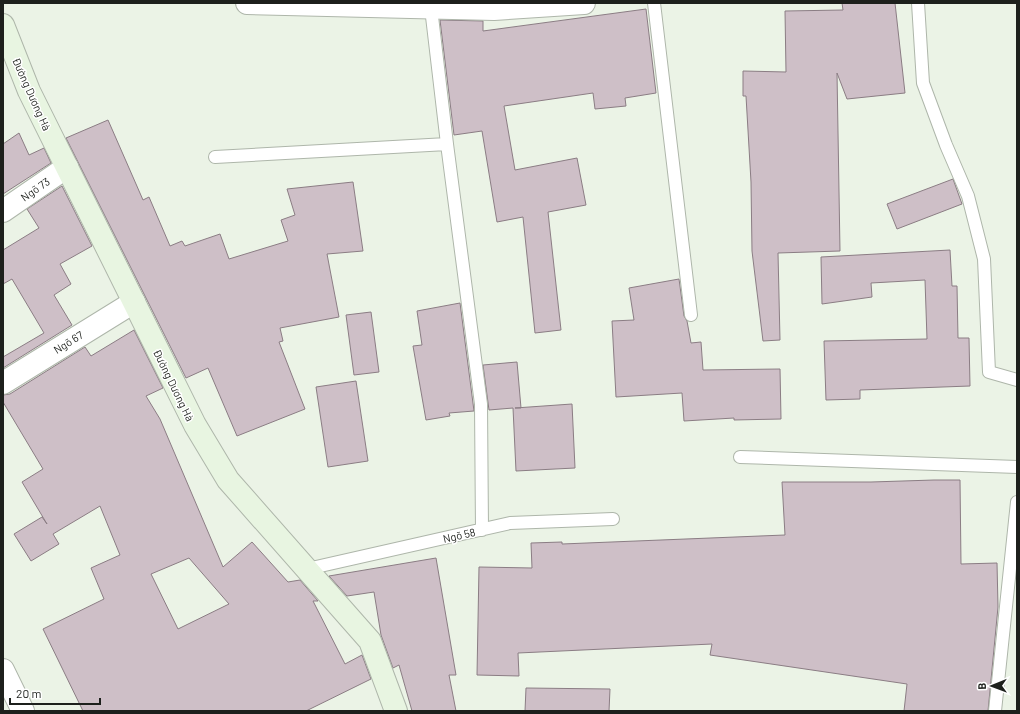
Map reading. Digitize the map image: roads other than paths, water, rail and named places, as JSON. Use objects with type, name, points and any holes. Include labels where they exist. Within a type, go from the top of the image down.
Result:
[{"type":"street","points":[[247,3],[431,8],[584,3]]},
{"type":"street","name":"Đường Dương Hà","points":[[3,25],[29,91],[195,426],[228,480],[370,641],[396,711]]},
{"type":"street","name":"Ngõ 73","points":[[3,211],[67,167]]},
{"type":"street","name":"Ngõ 67","points":[[3,383],[134,302]]},
{"type":"street","points":[[3,670],[23,711]]},
{"type":"lane","points":[[654,3],[691,315]]},
{"type":"lane","points":[[918,3],[923,83],[946,145],[968,196],[984,259],[989,372],[1017,380]]},
{"type":"lane","points":[[431,8],[481,404],[482,530]]},
{"type":"lane","points":[[215,157],[447,144]]},
{"type":"lane","points":[[740,457],[1017,467]]},
{"type":"lane","points":[[995,711],[1017,502]]},
{"type":"lane","name":"Ngõ 58","points":[[307,569],[510,523],[613,519]]}]
